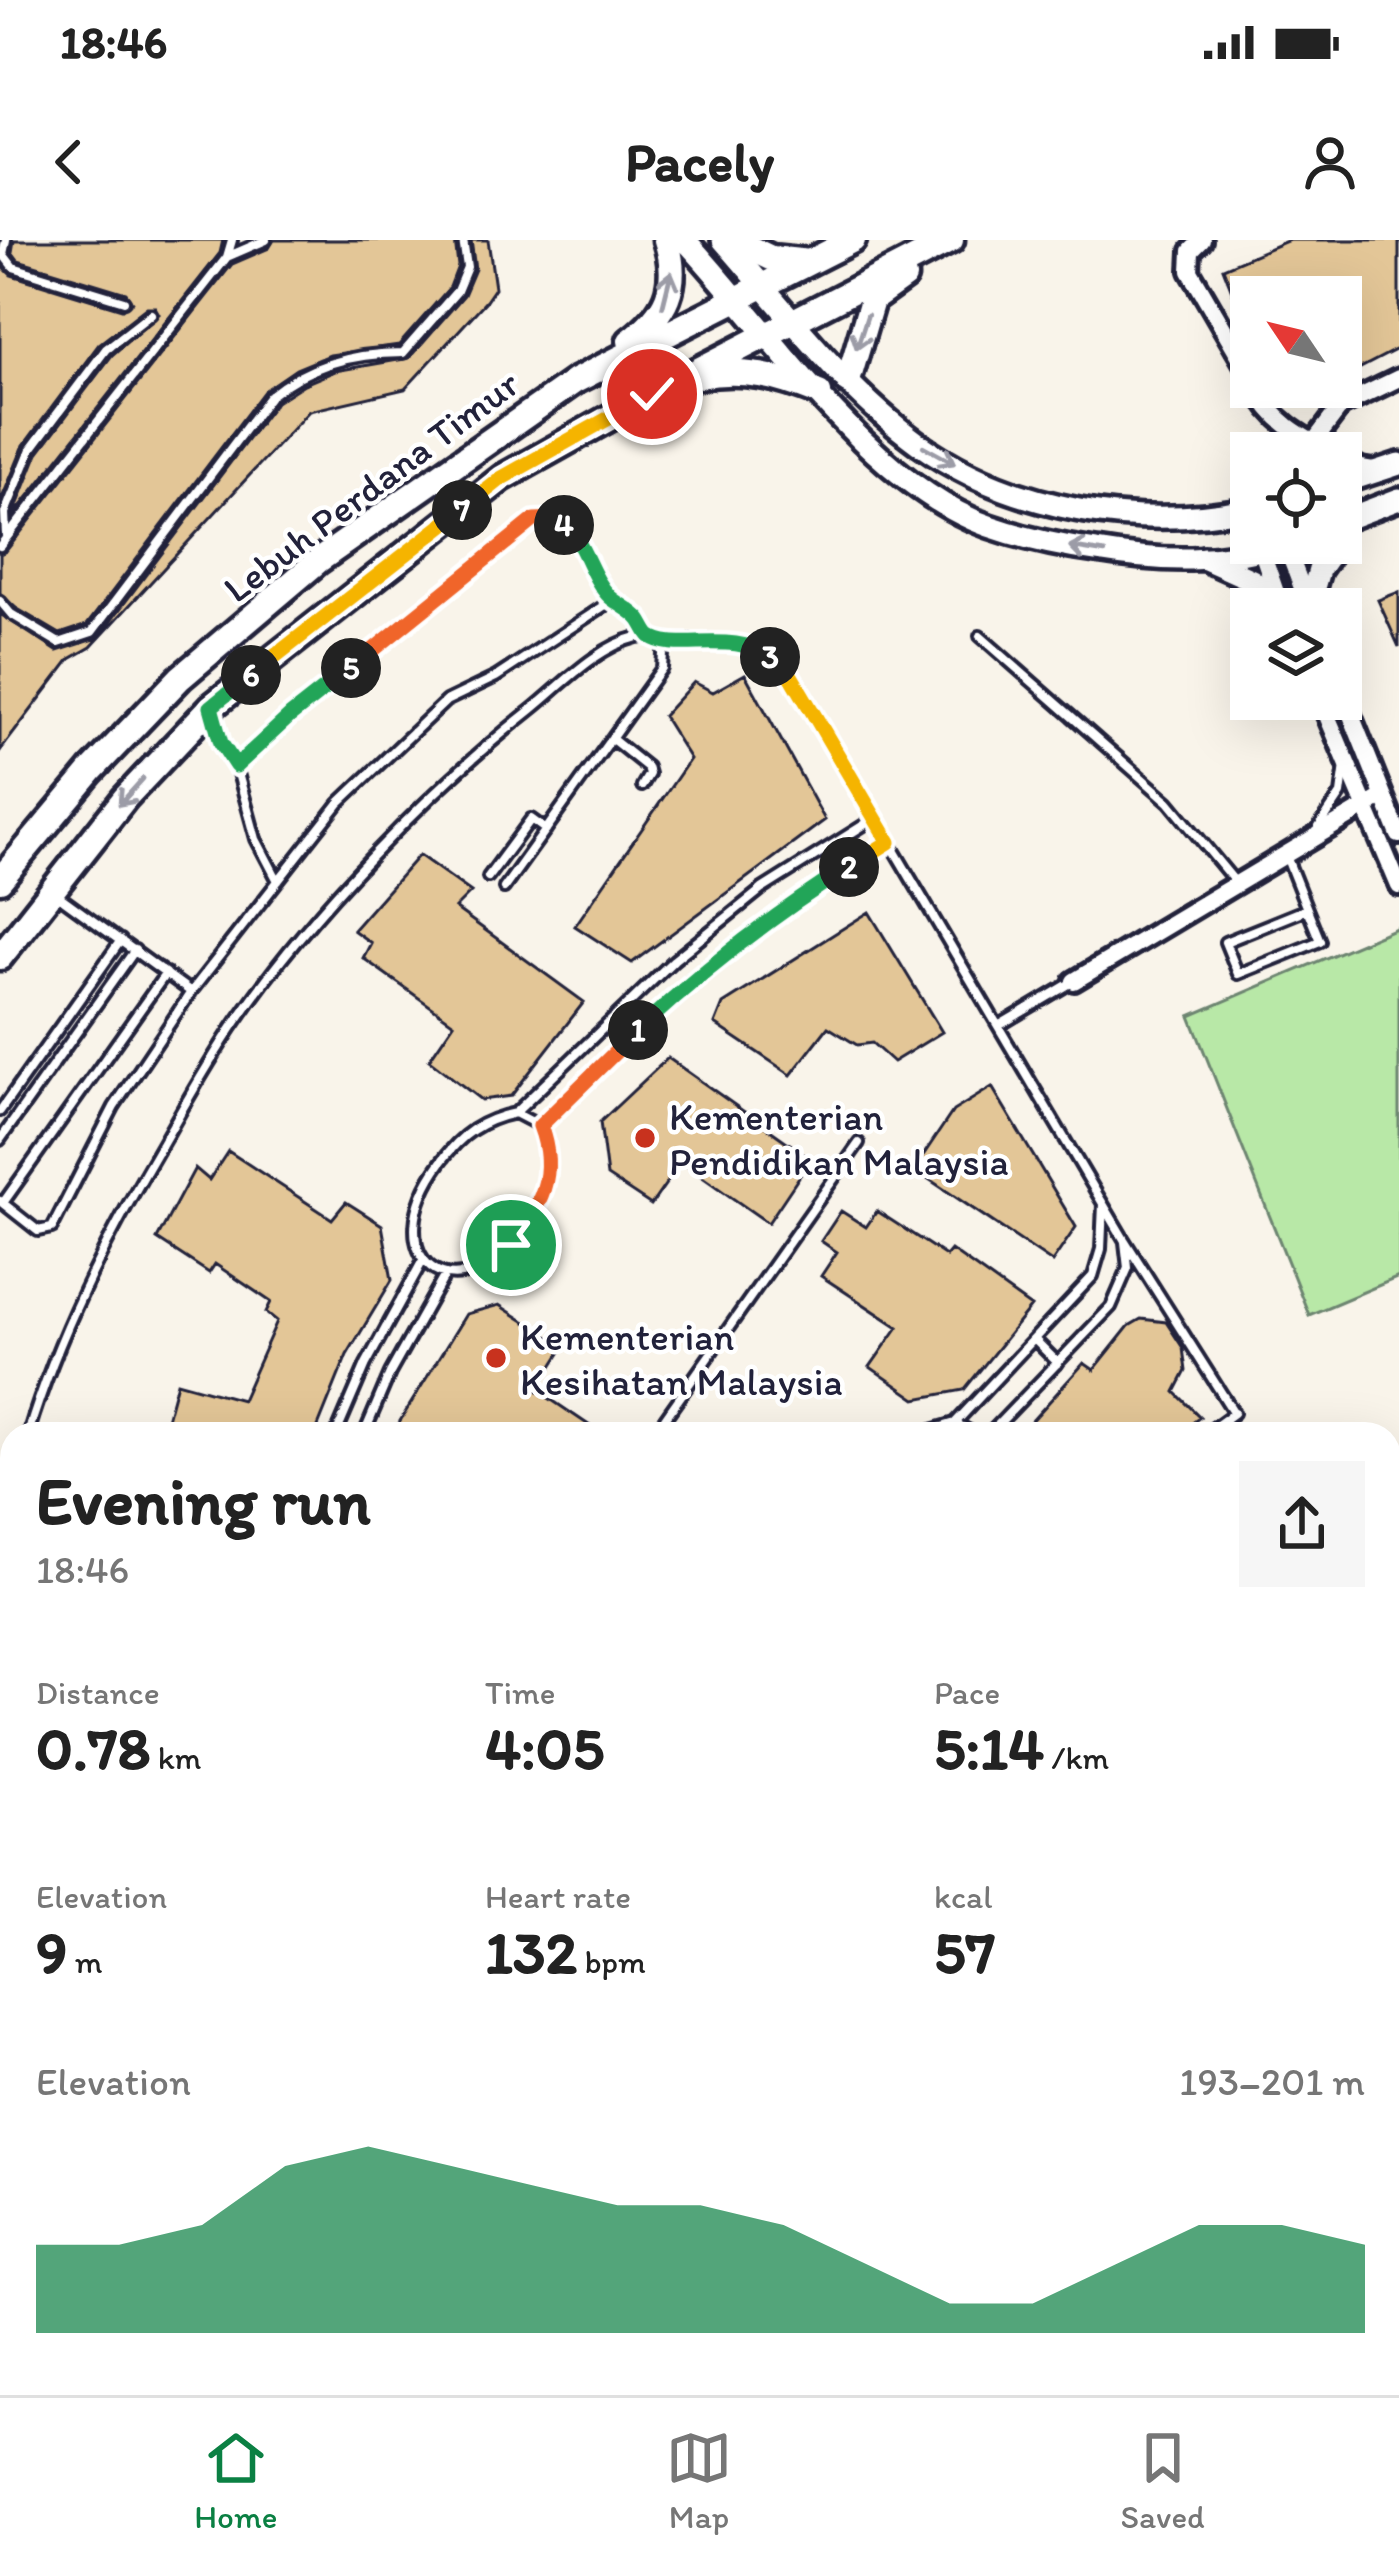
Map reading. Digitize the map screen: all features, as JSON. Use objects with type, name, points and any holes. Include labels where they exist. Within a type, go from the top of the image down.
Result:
[{"type":"main road","points":[[574,381],[655,322],[672,287],[666,240]]},
{"type":"main road","points":[[733,240],[771,258],[811,262]]},
{"type":"main road","name":"Lebuh Perdana Timur","points":[[0,880],[92,771],[180,678],[318,561],[574,381],[853,240]]},
{"type":"main road","points":[[848,381],[872,300],[953,240]]},
{"type":"main road","name":"Lebuh Perdana Timur","points":[[0,957],[125,798],[211,707],[502,478],[767,333],[953,240]]},
{"type":"main road","points":[[652,394],[722,372],[784,379],[819,394]]},
{"type":"street","points":[[685,240],[858,438],[914,485],[985,525],[1065,547],[1162,562],[1230,553]]},
{"type":"street","points":[[723,240],[848,381],[920,444],[993,485],[1071,510],[1161,518],[1230,512]]},
{"type":"street","points":[[1202,240],[1191,251],[1190,271],[1230,340]]},
{"type":"street","points":[[1321,432],[1341,406],[1399,378]]},
{"type":"street","points":[[1266,408],[1298,432]]},
{"type":"street","points":[[1362,524],[1389,503]]},
{"type":"street","points":[[1203,558],[1261,588]]},
{"type":"street","points":[[1329,720],[1399,886]]},
{"type":"street","points":[[1353,720],[1399,835]]},
{"type":"street","points":[[1074,981],[1382,797]]},
{"type":"lane","points":[[6,240],[3,254],[13,267],[124,302]]},
{"type":"lane","points":[[0,547],[227,257],[232,240]]},
{"type":"lane","points":[[227,257],[266,240]]},
{"type":"lane","points":[[0,601],[11,614],[59,643],[92,632],[270,396],[297,374],[372,353],[403,353],[457,291],[467,267],[463,240]]},
{"type":"lane","points":[[6,536],[5,513],[32,449],[106,350],[152,314]]},
{"type":"lane","points":[[236,766],[290,716],[534,520],[559,519],[574,533],[608,595],[639,617],[649,635]]},
{"type":"lane","points":[[166,973],[1,1202],[38,1231],[52,1228],[114,1107],[191,992],[339,803],[446,701],[496,677],[604,606],[608,595]]},
{"type":"lane","points":[[32,1422],[50,1362],[127,1204],[237,1020],[294,944],[503,731],[606,651],[649,635],[664,640],[724,641],[760,650],[790,674],[1125,1241],[1234,1413],[1221,1422]]},
{"type":"lane","points":[[980,636],[1169,802],[1237,884]]},
{"type":"lane","points":[[504,888],[662,668],[664,640]]},
{"type":"lane","points":[[211,707],[221,743],[236,766],[256,838],[278,881]]},
{"type":"lane","points":[[611,739],[646,767],[649,774],[642,786]]},
{"type":"lane","points":[[1307,843],[1341,794],[1346,760]]},
{"type":"lane","points":[[515,1113],[540,1126],[550,1167],[540,1204],[500,1256],[465,1273],[445,1275],[422,1262],[414,1221],[425,1184],[462,1135],[515,1113],[674,960],[762,889],[875,818]]},
{"type":"lane","points":[[488,877],[531,819],[547,830]]},
{"type":"lane","points":[[540,1126],[691,982],[780,911],[889,842]]},
{"type":"lane","points":[[1286,855],[1320,941],[1238,974],[1225,942],[1307,909]]},
{"type":"lane","points":[[50,890],[191,992]]},
{"type":"lane","points":[[0,1112],[121,940]]},
{"type":"lane","points":[[0,1140],[135,950]]},
{"type":"lane","points":[[1000,1025],[1074,981]]},
{"type":"lane","points":[[662,1422],[859,1142]]},
{"type":"lane","points":[[956,1422],[1094,1276],[1101,1249],[1103,1198]]},
{"type":"lane","points":[[1001,1422],[1111,1307],[1128,1268],[1125,1241]]},
{"type":"lane","points":[[341,1422],[366,1364],[422,1262]]},
{"type":"lane","points":[[369,1422],[390,1373],[445,1275]]},
{"type":"lane","points":[[1035,1340],[1058,1363]]},
{"type":"green space","points":[[1396,928],[1399,1277],[1309,1315],[1190,1016]]},
{"type":"building","points":[[14,240],[223,240],[220,253],[13,516],[38,453],[112,355],[159,314],[155,307],[147,307],[99,344],[24,445],[0,503],[0,264],[11,275],[122,309],[132,302],[126,293],[18,260],[12,252]]},
{"type":"building","points":[[274,240],[455,240],[458,266],[450,287],[399,345],[330,355],[296,369],[264,391],[87,625],[60,634],[16,608],[0,593],[0,554],[232,264],[269,248]]},
{"type":"building","points":[[471,240],[488,240],[495,288],[405,389],[309,411],[91,647],[70,659],[0,751],[0,614],[57,651],[98,638],[276,402],[335,371],[409,358],[464,295],[475,269]]},
{"type":"building","points":[[1289,240],[1399,240],[1399,348],[1362,367],[1362,276],[1230,276],[1230,286],[1223,268]]},
{"type":"building","points":[[1399,592],[1399,647],[1378,600]]},
{"type":"building","points":[[745,674],[825,820],[632,963],[575,926],[690,759],[663,716],[694,682],[713,692]]},
{"type":"building","points":[[419,855],[471,892],[455,908],[584,1002],[511,1096],[481,1100],[429,1060],[454,1023],[363,958],[371,943],[353,930]]},
{"type":"building","name":"Kementerian Pendidikan Malaysia","points":[[869,912],[942,1032],[893,1062],[872,1043],[857,1045],[828,1027],[791,1075],[715,1024],[723,1004]]},
{"type":"building","points":[[668,1058],[811,1159],[768,1223],[681,1162],[651,1205],[607,1176],[600,1122]]},
{"type":"building","points":[[992,1087],[1076,1227],[1052,1262],[914,1169],[953,1111]]},
{"type":"building","points":[[228,1151],[332,1219],[346,1202],[382,1225],[392,1280],[347,1355],[320,1422],[166,1422],[177,1382],[242,1400],[277,1321],[266,1312],[271,1302],[215,1264],[209,1273],[157,1239],[195,1168],[209,1180]]},
{"type":"building","points":[[841,1211],[866,1227],[877,1211],[946,1256],[951,1250],[1031,1307],[964,1390],[916,1399],[870,1367],[898,1327],[821,1276],[837,1252],[821,1241]]},
{"type":"building","points":[[499,1305],[564,1347],[537,1390],[584,1422],[400,1422],[466,1314]]},
{"type":"building","points":[[1141,1319],[1166,1322],[1183,1348],[1186,1371],[1175,1392],[1200,1417],[1194,1422],[1031,1422],[1084,1363],[1094,1370],[1129,1326]]},
{"type":"place","name":"Kementerian Pendidikan Malaysia","points":[[645,1138]]},
{"type":"place","name":"Kementerian Kesihatan Malaysia","points":[[496,1358]]},
{"type":"route","points":[[511,1245],[547,1189],[548,1146],[540,1126],[691,982],[780,911],[889,842],[790,674],[760,650],[724,641],[664,640],[649,635],[639,617],[608,595],[574,533],[559,519],[534,520],[290,716],[236,766],[221,743],[211,707],[502,478],[652,394]]}]
